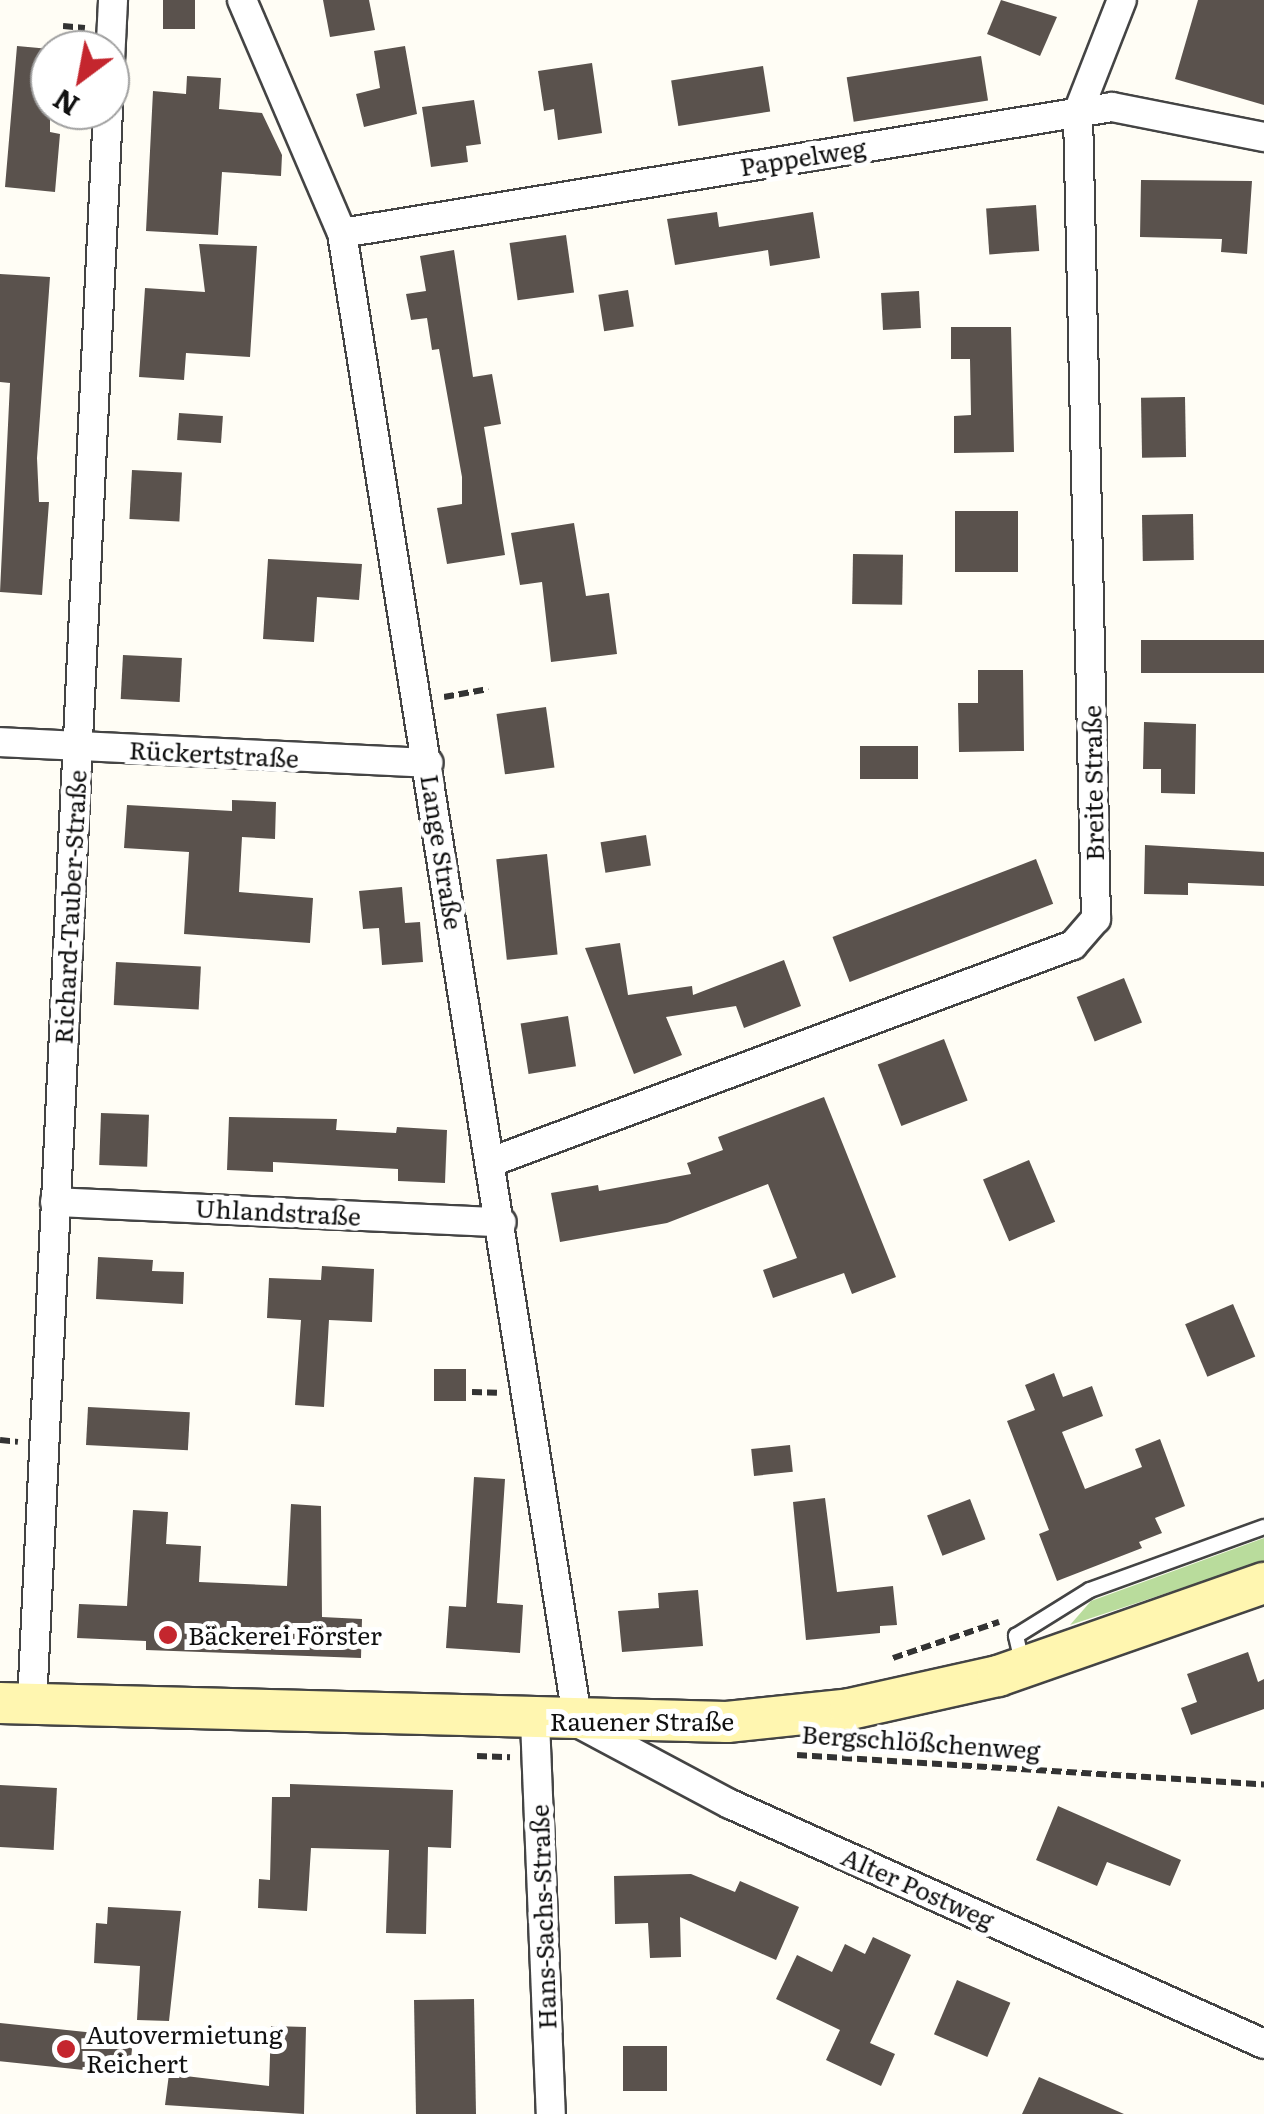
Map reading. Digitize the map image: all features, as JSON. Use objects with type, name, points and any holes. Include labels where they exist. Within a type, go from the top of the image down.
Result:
[{"type":"main road","name":"Rauener Straße","points":[[16,1703],[535,1721],[727,1722],[850,1709],[1023,1667],[1264,1583]]},
{"type":"street","points":[[112,30],[113,0]]},
{"type":"street","name":"Lange Straße","points":[[242,0],[342,233],[502,1222],[578,1722]]},
{"type":"street","name":"Breite Straße","points":[[490,1162],[1073,945],[1096,919],[1078,112],[1122,0]]},
{"type":"street","name":"Pappelweg","points":[[342,233],[1112,107],[1264,137]]},
{"type":"street","name":"Richard-Tauber-Straße","points":[[16,1703],[55,1202],[107,130]]},
{"type":"street","name":"Rückertstraße","points":[[0,742],[428,764]]},
{"type":"street","name":"Uhlandstraße","points":[[55,1202],[502,1222]]},
{"type":"street","name":"Hans-Sachs-Straße","points":[[535,1721],[551,2114]]},
{"type":"street","name":"Alter Postweg","points":[[578,1722],[730,1804],[1264,2044]]},
{"type":"lane","points":[[1023,1667],[1016,1636],[1090,1590],[1264,1527]]},
{"type":"path","points":[[418,702],[488,689]]},
{"type":"path","points":[[872,1665],[1018,1615]]},
{"type":"path","name":"Bergschlößchenweg","points":[[776,1753],[1264,1784]]},
{"type":"green space","points":[[1264,1538],[1264,1561],[1070,1625],[1091,1601]]},
{"type":"building","points":[[163,0],[195,0],[195,29],[163,29]]},
{"type":"building","points":[[323,0],[369,0],[375,30],[330,37]]},
{"type":"building","points":[[1001,0],[1057,17],[1040,56],[987,34]]},
{"type":"building","points":[[1198,0],[1264,0],[1264,105],[1175,79]]},
{"type":"building","points":[[17,46],[30,47],[30,130],[60,134],[55,192],[5,187]]},
{"type":"building","points":[[405,46],[417,114],[364,127],[356,94],[380,88],[374,51]]},
{"type":"building","points":[[981,56],[988,100],[854,122],[847,77]]},
{"type":"building","points":[[592,63],[602,133],[558,140],[554,109],[544,111],[538,71]]},
{"type":"building","points":[[763,66],[770,111],[678,126],[671,81]]},
{"type":"building","points":[[187,76],[221,78],[219,109],[262,113],[282,155],[281,176],[222,172],[218,235],[146,231],[153,91],[186,94]]},
{"type":"building","points":[[474,100],[481,144],[466,146],[468,162],[431,167],[422,107]]},
{"type":"building","points":[[1141,180],[1252,181],[1247,254],[1221,252],[1222,239],[1140,237]]},
{"type":"building","points":[[1036,205],[1039,251],[989,254],[986,208]]},
{"type":"building","points":[[717,212],[719,227],[813,212],[820,258],[770,266],[768,250],[675,265],[667,219]]},
{"type":"building","points":[[566,235],[574,292],[518,300],[510,243]]},
{"type":"building","points":[[199,244],[257,246],[250,357],[186,353],[184,380],[139,377],[145,288],[205,292]]},
{"type":"building","points":[[454,250],[473,377],[492,374],[501,424],[484,427],[505,555],[447,564],[437,508],[462,504],[462,477],[439,349],[432,350],[427,318],[411,320],[406,294],[426,291],[420,256]]},
{"type":"building","points":[[0,274],[50,277],[37,458],[39,502],[49,502],[42,595],[0,592],[10,383],[0,382]]},
{"type":"building","points":[[628,290],[634,327],[604,331],[598,295]]},
{"type":"building","points":[[919,291],[921,328],[883,330],[881,293]]},
{"type":"building","points":[[951,327],[1011,327],[1014,452],[954,453],[954,416],[971,415],[970,359],[951,359]]},
{"type":"building","points":[[1185,397],[1186,457],[1142,458],[1141,398]]},
{"type":"building","points":[[179,413],[223,416],[221,443],[177,440]]},
{"type":"building","points":[[132,470],[182,473],[179,522],[129,519]]},
{"type":"building","points":[[955,511],[1018,511],[1018,572],[955,572]]},
{"type":"building","points":[[1193,514],[1194,560],[1143,561],[1142,515]]},
{"type":"building","points":[[574,523],[586,596],[609,593],[617,654],[551,662],[542,582],[520,585],[511,533]]},
{"type":"building","points":[[853,554],[903,555],[902,605],[852,604]]},
{"type":"building","points":[[268,559],[362,564],[359,600],[317,597],[314,642],[263,639]]},
{"type":"building","points":[[1141,640],[1264,640],[1264,673],[1141,673]]},
{"type":"building","points":[[123,655],[182,658],[180,702],[121,699]]},
{"type":"building","points":[[978,670],[1023,670],[1024,751],[959,752],[958,703],[978,703]]},
{"type":"building","points":[[546,707],[554,767],[505,774],[496,714]]},
{"type":"building","points":[[1144,722],[1196,724],[1195,794],[1161,793],[1161,769],[1143,769]]},
{"type":"building","points":[[860,746],[918,746],[918,779],[860,779]]},
{"type":"building","points":[[232,800],[276,802],[275,839],[242,837],[239,892],[313,898],[310,943],[184,934],[189,852],[124,848],[127,805],[232,811]]},
{"type":"building","points":[[646,835],[651,866],[605,873],[601,842]]},
{"type":"building","points":[[1145,845],[1264,852],[1264,886],[1188,883],[1188,895],[1144,894]]},
{"type":"building","points":[[547,854],[558,954],[507,960],[496,859]]},
{"type":"building","points":[[1036,859],[1053,904],[850,982],[832,937]]},
{"type":"building","points":[[402,887],[405,923],[420,922],[423,962],[382,965],[379,928],[363,929],[359,891]]},
{"type":"building","points":[[620,943],[628,995],[692,986],[693,995],[784,960],[801,1006],[744,1028],[736,1006],[666,1017],[682,1055],[634,1074],[585,948]]},
{"type":"building","points":[[116,962],[201,966],[199,1009],[114,1005]]},
{"type":"building","points":[[1124,978],[1142,1023],[1095,1042],[1077,997]]},
{"type":"building","points":[[568,1016],[576,1066],[529,1074],[521,1024]]},
{"type":"building","points":[[944,1039],[968,1101],[901,1126],[878,1064]]},
{"type":"building","points":[[824,1097],[896,1277],[852,1294],[844,1273],[773,1298],[763,1270],[797,1258],[768,1184],[667,1223],[560,1242],[551,1193],[598,1185],[599,1191],[691,1174],[687,1163],[723,1150],[718,1137]]},
{"type":"building","points":[[101,1113],[149,1115],[147,1167],[99,1165]]},
{"type":"building","points":[[229,1117],[337,1119],[336,1130],[447,1130],[445,1183],[398,1181],[398,1169],[273,1162],[273,1172],[227,1170]]},
{"type":"building","points":[[1029,1160],[1055,1222],[1009,1241],[983,1180]]},
{"type":"building","points":[[98,1257],[153,1260],[152,1271],[184,1272],[183,1304],[96,1299]]},
{"type":"building","points":[[322,1266],[374,1269],[372,1322],[329,1320],[324,1407],[295,1405],[301,1320],[267,1318],[269,1278],[321,1280]]},
{"type":"building","points":[[1233,1304],[1255,1356],[1207,1377],[1185,1324]]},
{"type":"building","points":[[434,1369],[466,1369],[466,1401],[434,1401]]},
{"type":"building","points":[[1054,1373],[1063,1397],[1092,1386],[1103,1416],[1062,1432],[1085,1489],[1142,1467],[1135,1449],[1160,1439],[1185,1506],[1155,1518],[1162,1533],[1139,1542],[1142,1548],[1057,1581],[1039,1534],[1049,1530],[1007,1421],[1035,1410],[1025,1385]]},
{"type":"building","points":[[88,1407],[190,1412],[188,1450],[86,1445]]},
{"type":"building","points":[[790,1445],[793,1472],[754,1476],[751,1449]]},
{"type":"building","points":[[474,1477],[505,1479],[497,1603],[523,1605],[520,1653],[446,1648],[449,1606],[466,1607]]},
{"type":"building","points":[[825,1498],[837,1592],[893,1586],[897,1625],[880,1626],[880,1633],[806,1640],[793,1502]]},
{"type":"building","points":[[970,1499],[985,1539],[942,1556],[927,1515]]},
{"type":"building","points":[[291,1504],[321,1506],[322,1617],[362,1619],[361,1658],[146,1650],[146,1641],[77,1638],[79,1604],[127,1606],[133,1510],[168,1512],[166,1544],[201,1546],[199,1582],[287,1586]]},
{"type":"building","points":[[698,1590],[703,1646],[622,1652],[618,1611],[659,1608],[658,1593]]},
{"type":"building","points":[[1248,1652],[1258,1682],[1264,1679],[1264,1709],[1191,1735],[1181,1708],[1197,1702],[1187,1674]]},
{"type":"building","points":[[290,1784],[453,1790],[451,1848],[428,1847],[426,1934],[386,1933],[389,1850],[311,1848],[307,1911],[258,1908],[259,1879],[270,1880],[272,1797],[290,1797]]},
{"type":"building","points":[[0,1785],[57,1788],[54,1850],[0,1847]]},
{"type":"building","points":[[1058,1806],[1181,1860],[1170,1886],[1107,1862],[1097,1886],[1036,1860]]},
{"type":"building","points":[[691,1874],[735,1892],[740,1881],[799,1907],[776,1960],[680,1917],[681,1957],[650,1958],[648,1923],[615,1924],[614,1876]]},
{"type":"building","points":[[108,1907],[181,1911],[169,2021],[137,2020],[140,1966],[94,1963],[96,1923],[107,1924]]},
{"type":"building","points":[[873,1937],[911,1955],[870,2043],[895,2054],[881,2086],[826,2060],[840,2030],[776,1999],[797,1955],[832,1972],[845,1944],[865,1954]]},
{"type":"building","points":[[957,1980],[1010,2003],[987,2057],[934,2034]]},
{"type":"building","points":[[474,1999],[476,2114],[416,2114],[414,2000]]},
{"type":"building","name":"Autovermietung Reichert","points":[[0,2023],[133,2037],[129,2075],[0,2061]]},
{"type":"building","points":[[271,2026],[306,2027],[304,2114],[165,2105],[169,2074],[269,2086]]},
{"type":"building","points":[[623,2046],[667,2046],[667,2091],[623,2091]]},
{"type":"building","points":[[1039,2077],[1124,2114],[1022,2114]]},
{"type":"place","name":"Bäckerei Förster","points":[[168,1635]]},
{"type":"place","name":"Autovermietung Reichert","points":[[66,2049]]}]
